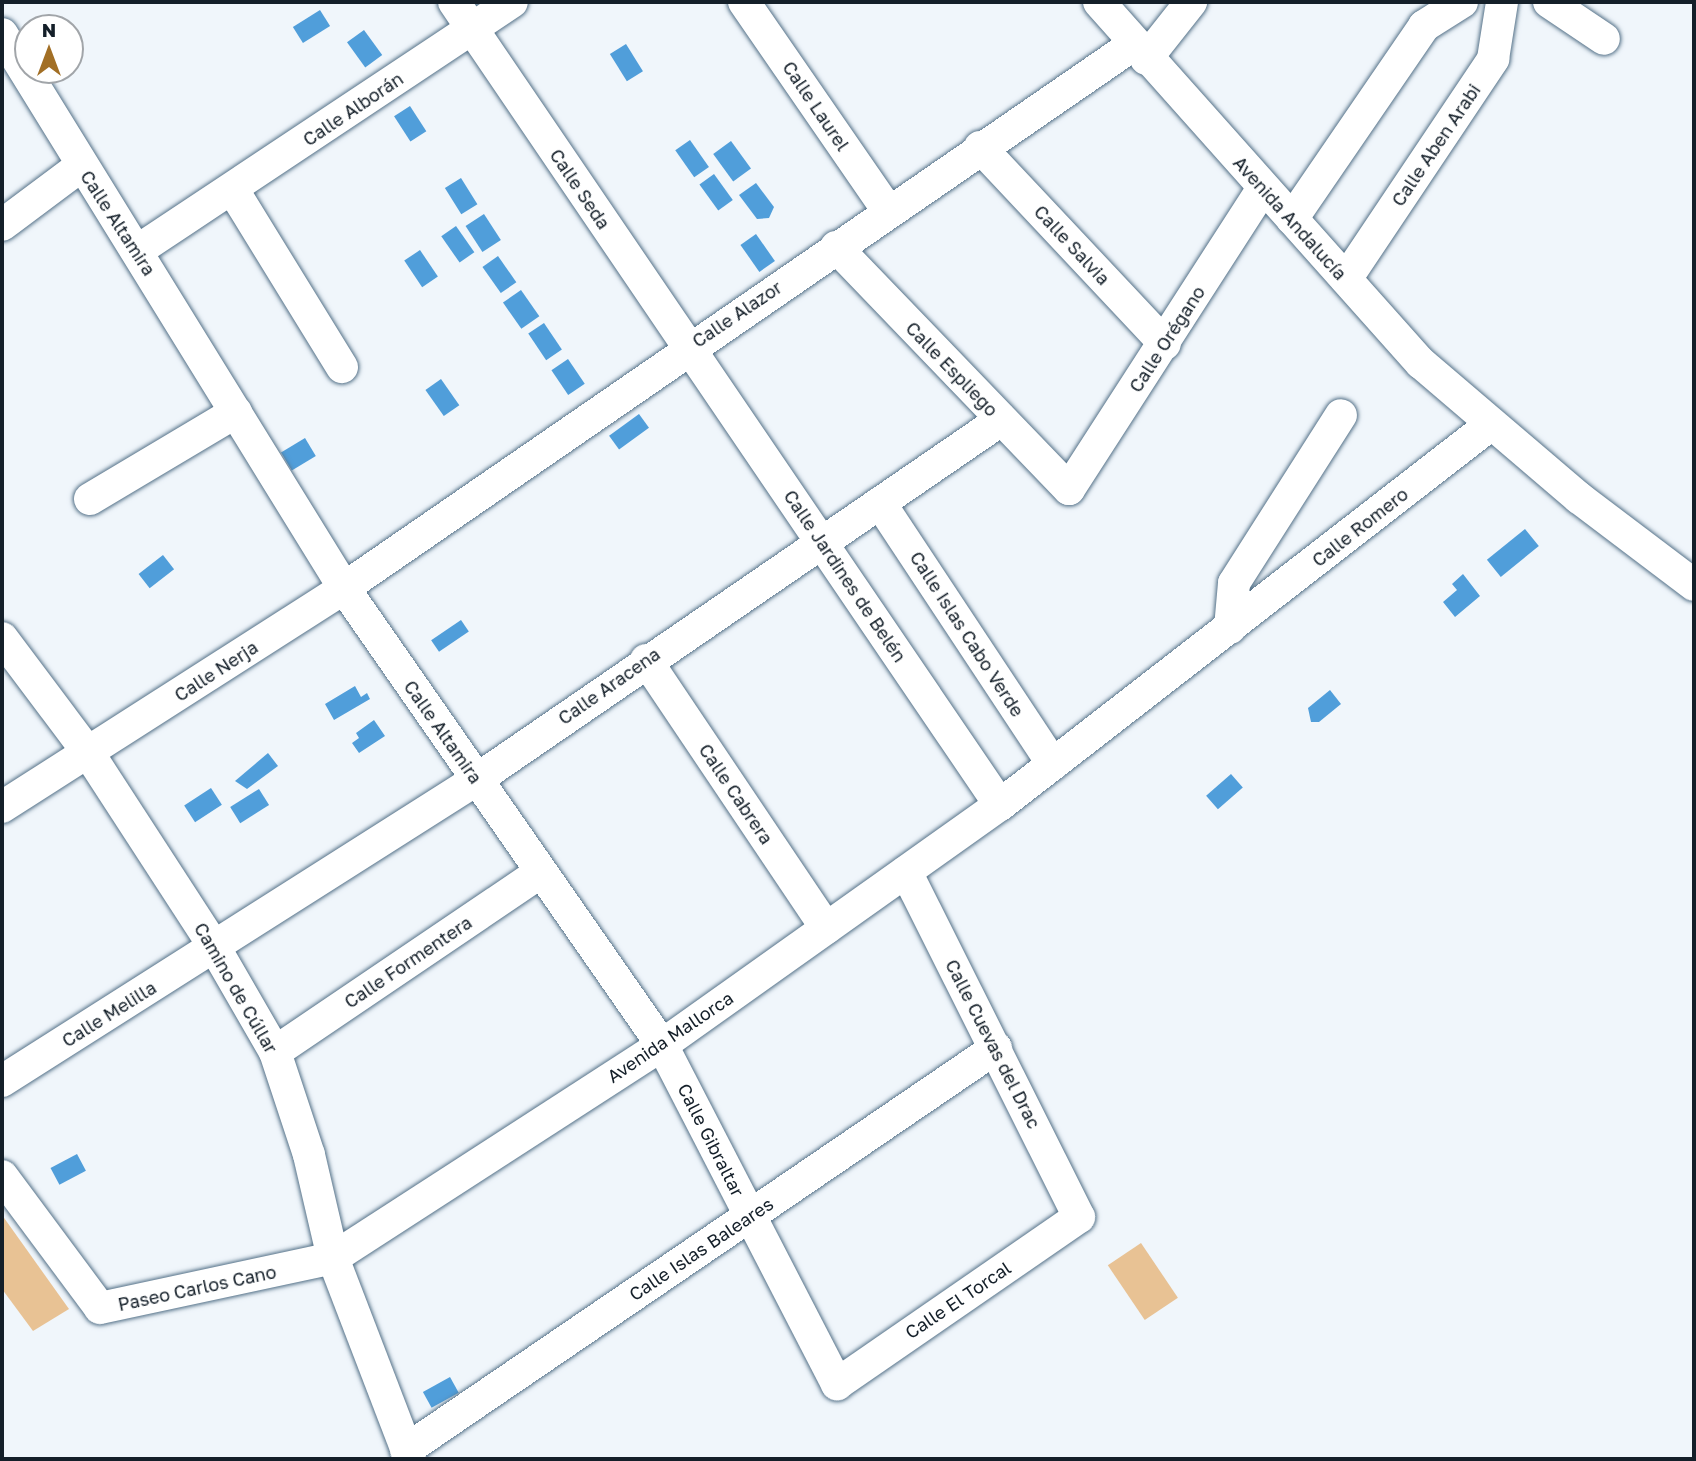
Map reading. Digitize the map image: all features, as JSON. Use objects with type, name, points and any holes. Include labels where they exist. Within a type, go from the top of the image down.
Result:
[{"type":"street","name":"Calle Seda","points":[[454,2],[688,348]]},
{"type":"street","name":"Calle Alborán","points":[[137,251],[233,190],[512,2]]},
{"type":"street","name":"Calle Laurel","points":[[744,2],[888,211]]},
{"type":"street","name":"Avenida Andalucía","points":[[1099,2],[1139,52],[1421,363],[1490,425],[1694,585]]},
{"type":"street","name":"Calle Alazor","points":[[344,588],[980,147],[1139,52],[1191,2]]},
{"type":"street","points":[[1292,219],[1424,26],[1462,2]]},
{"type":"street","name":"Calle Aben Arabi","points":[[1346,279],[1493,59],[1502,2]]},
{"type":"street","points":[[1549,2],[1604,39]]},
{"type":"street","name":"Calle Altamira","points":[[2,33],[81,166],[137,251],[344,588],[662,1045]]},
{"type":"street","name":"Calle Salvia","points":[[980,147],[1165,344]]},
{"type":"street","points":[[2,225],[81,166]]},
{"type":"street","name":"Calle Orégano","points":[[1069,489],[1165,344],[1263,187]]},
{"type":"street","points":[[233,190],[342,367]]},
{"type":"street","name":"Calle Espliego","points":[[835,247],[1069,489]]},
{"type":"street","name":"Calle Jardines de Belén","points":[[688,348],[823,541],[1000,805]]},
{"type":"street","points":[[90,499],[236,412]]},
{"type":"street","points":[[1230,628],[1234,583],[1341,415]]},
{"type":"street","name":"Calle Aracena","points":[[215,948],[476,780],[646,660],[1001,420]]},
{"type":"street","name":"Calle Romero","points":[[1000,805],[1490,425]]},
{"type":"street","name":"Calle Islas Cabo Verde","points":[[880,503],[1053,764]]},
{"type":"street","name":"Calle Nerja","points":[[2,807],[89,754],[344,588]]},
{"type":"street","name":"Camino de Cúllar","points":[[2,638],[89,754],[215,948],[275,1052],[309,1155],[333,1258],[408,1455]]},
{"type":"street","name":"Calle Cabrera","points":[[646,660],[827,928]]},
{"type":"street","name":"Avenida Mallorca","points":[[333,1258],[662,1045],[1000,805]]},
{"type":"street","name":"Calle Formentera","points":[[275,1052],[541,872]]},
{"type":"street","name":"Calle Cuevas del Drac","points":[[906,872],[1079,1217]]},
{"type":"street","name":"Calle Melilla","points":[[2,1081],[215,948]]},
{"type":"street","name":"Calle Gibraltar","points":[[662,1045],[837,1384]]},
{"type":"street","name":"Calle Islas Baleares","points":[[408,1455],[996,1048]]},
{"type":"street","name":"Paseo Carlos Cano","points":[[2,1176],[100,1308],[333,1258]]},
{"type":"street","name":"Calle El Torcal","points":[[837,1384],[1079,1217]]},
{"type":"shaded area","points":[[2,1215],[69,1309],[33,1331],[2,1289]]},
{"type":"shaded area","points":[[1141,1243],[1178,1298],[1145,1320],[1108,1265]]},
{"type":"water","points":[[320,10],[330,26],[303,43],[293,27]]},
{"type":"water","points":[[364,30],[382,55],[365,67],[347,42]]},
{"type":"water","points":[[626,44],[643,71],[627,81],[610,54]]},
{"type":"water","points":[[410,106],[426,131],[410,142],[394,116]]},
{"type":"water","points":[[690,140],[709,167],[694,177],[675,150]]},
{"type":"water","points":[[731,141],[751,169],[733,181],[713,154]]},
{"type":"water","points":[[714,174],[733,200],[718,210],[699,185]]},
{"type":"water","points":[[461,178],[477,204],[461,214],[445,188]]},
{"type":"water","points":[[756,183],[774,207],[769,218],[757,219],[739,195]]},
{"type":"water","points":[[484,214],[501,240],[482,252],[466,226]]},
{"type":"water","points":[[456,226],[474,252],[460,263],[441,236]]},
{"type":"water","points":[[756,234],[775,261],[759,272],[740,245]]},
{"type":"water","points":[[420,250],[438,277],[422,287],[404,261]]},
{"type":"water","points":[[498,256],[516,282],[501,293],[482,267]]},
{"type":"water","points":[[521,290],[539,316],[521,329],[503,303]]},
{"type":"water","points":[[544,323],[562,350],[546,360],[528,334]]},
{"type":"water","points":[[568,359],[585,384],[568,395],[551,370]]},
{"type":"water","points":[[441,379],[459,405],[444,416],[425,390]]},
{"type":"water","points":[[639,414],[649,428],[619,450],[609,436]]},
{"type":"water","points":[[305,438],[316,456],[292,470],[281,452]]},
{"type":"water","points":[[1525,529],[1539,546],[1501,577],[1487,560]]},
{"type":"water","points":[[163,555],[174,569],[150,588],[139,574]]},
{"type":"water","points":[[1463,574],[1480,596],[1455,617],[1443,602],[1457,590],[1452,584]]},
{"type":"water","points":[[461,620],[469,632],[439,652],[431,640]]},
{"type":"water","points":[[355,686],[361,697],[367,693],[370,699],[334,720],[325,704]]},
{"type":"water","points":[[1330,690],[1341,704],[1319,722],[1311,722],[1308,708]]},
{"type":"water","points":[[374,720],[385,736],[359,753],[352,743],[359,738],[356,733]]},
{"type":"water","points":[[268,753],[278,766],[247,789],[235,781]]},
{"type":"water","points":[[1231,774],[1243,788],[1218,809],[1206,796]]},
{"type":"water","points":[[211,788],[222,805],[195,822],[184,805]]},
{"type":"water","points":[[259,789],[269,805],[240,823],[230,807]]},
{"type":"water","points":[[77,1154],[86,1171],[59,1185],[51,1168]]},
{"type":"water","points":[[450,1377],[459,1393],[432,1408],[423,1392]]}]
